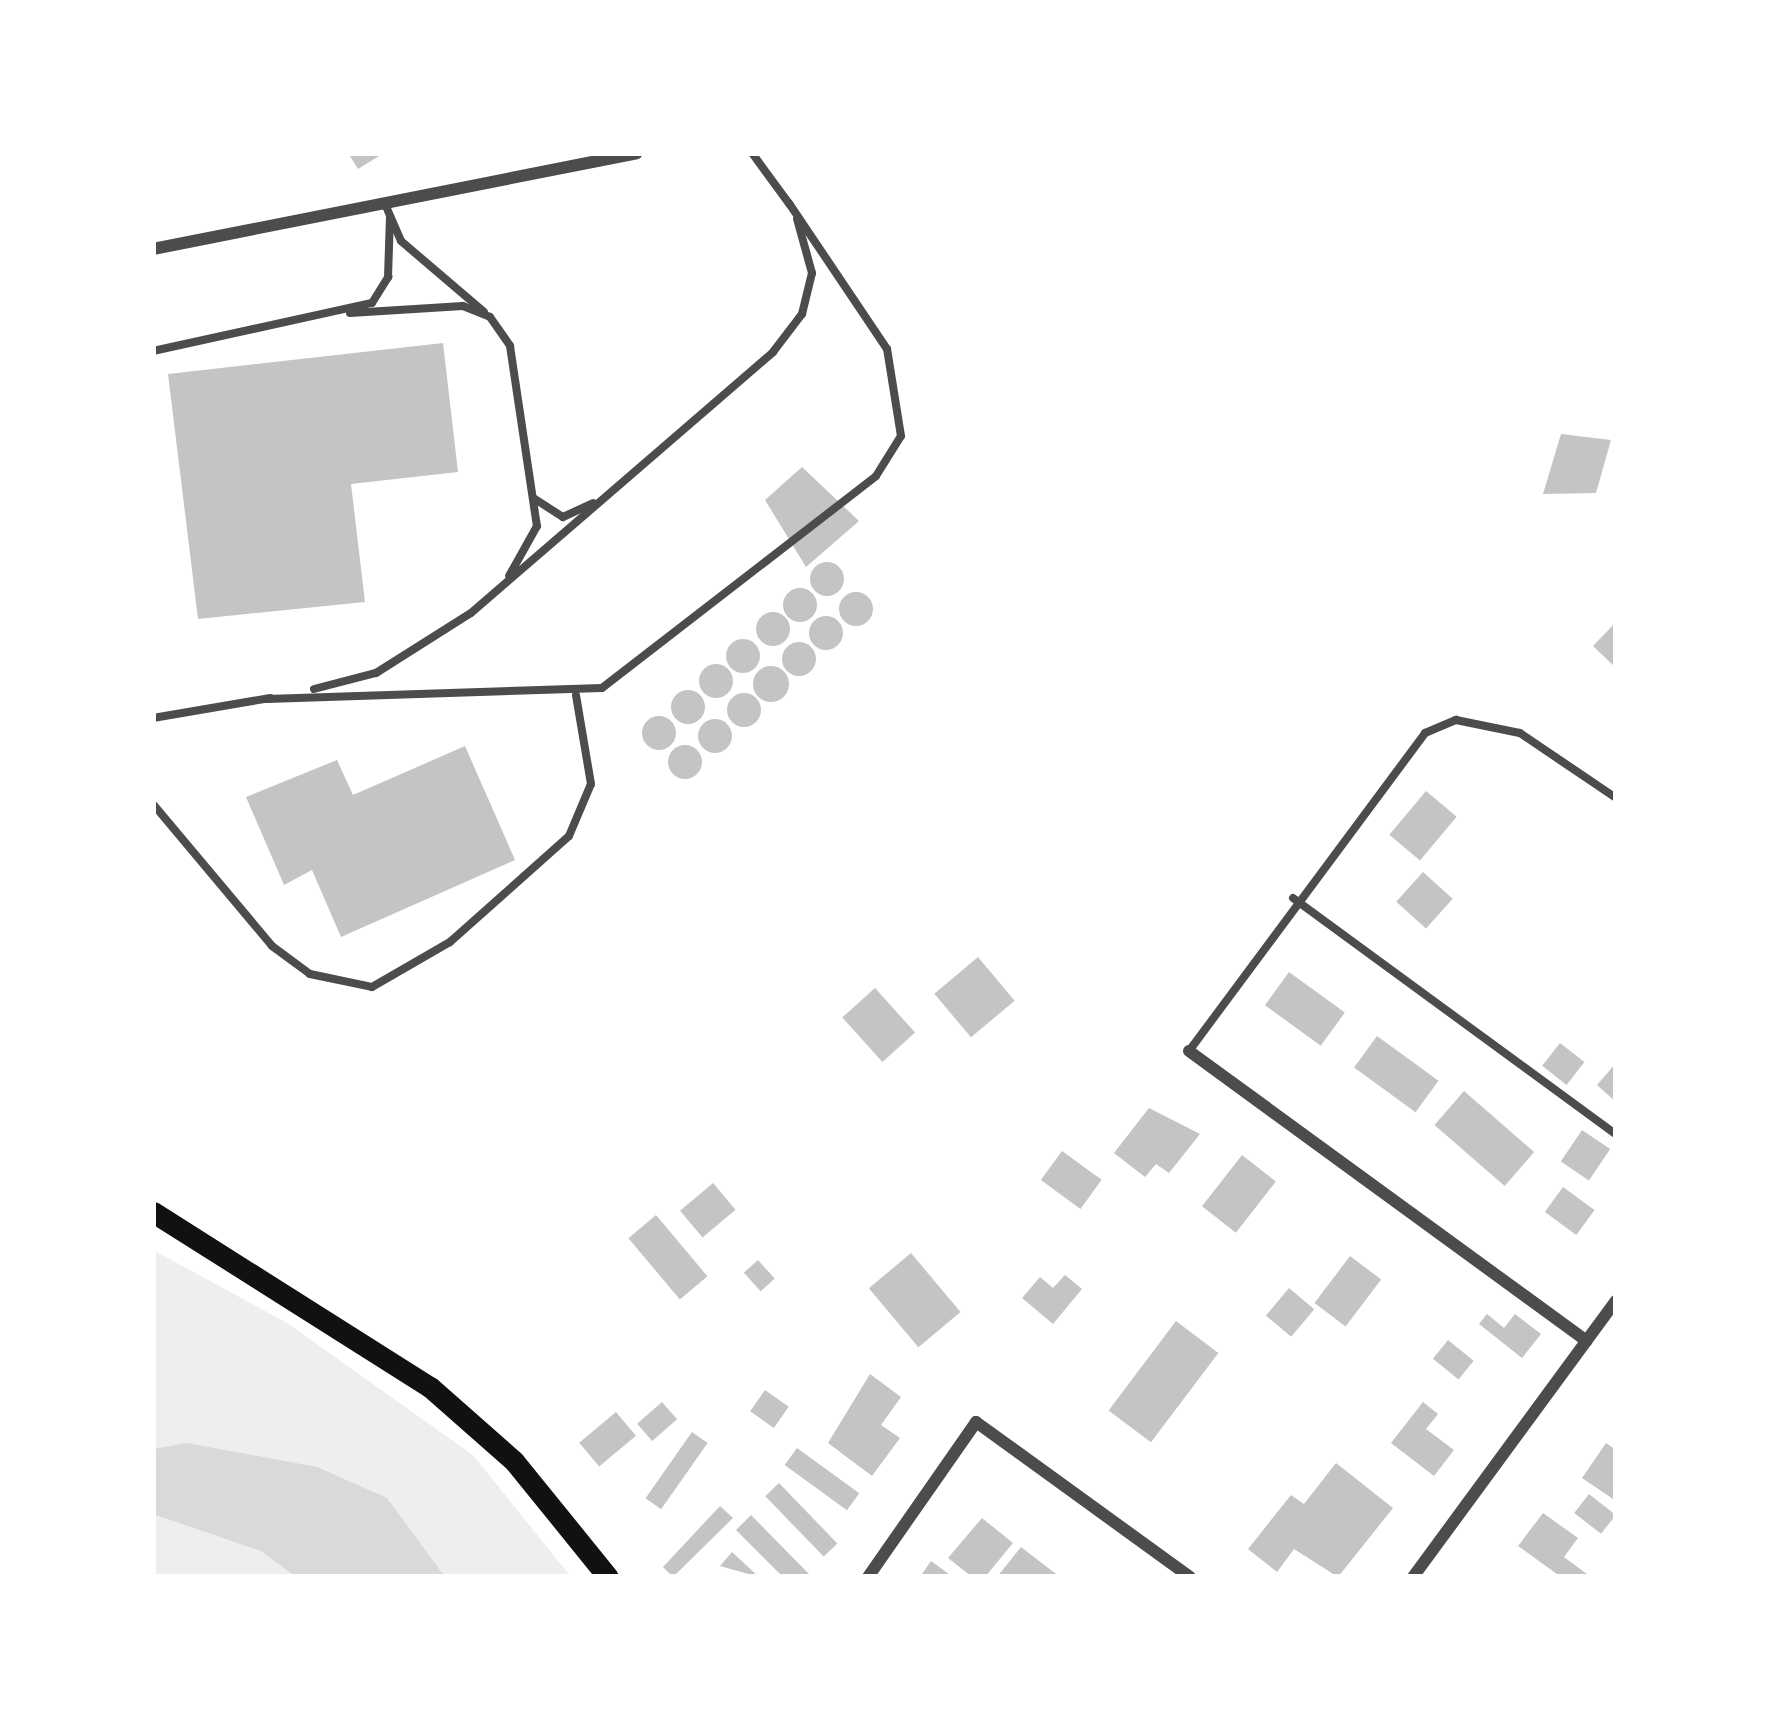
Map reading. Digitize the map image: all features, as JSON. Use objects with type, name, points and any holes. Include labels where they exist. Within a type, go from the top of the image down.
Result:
[{"type":"main road","points":[[153,1212],[430,1387],[514,1461],[608,1577]]},
{"type":"street","points":[[154,248],[285,215],[387,211],[637,153]]},
{"type":"street","points":[[1189,1051],[1586,1341]]},
{"type":"street","points":[[1413,1577],[1616,1301]]},
{"type":"street","points":[[868,1577],[976,1422],[1190,1577]]},
{"type":"lane","points":[[267,699],[576,695],[664,649],[860,490],[901,436],[887,349],[752,153]]},
{"type":"lane","points":[[153,718],[376,674],[490,597],[630,476],[802,314],[812,273],[789,203]]},
{"type":"lane","points":[[350,313],[383,292],[387,211]]},
{"type":"lane","points":[[387,211],[400,241],[490,317],[510,346],[535,498],[525,559],[490,597]]},
{"type":"lane","points":[[153,351],[350,313],[431,305],[490,317]]},
{"type":"lane","points":[[535,498],[563,517],[630,476]]},
{"type":"lane","points":[[153,804],[272,946],[322,979],[372,987],[451,942],[569,836],[591,784],[576,695]]},
{"type":"lane","points":[[1189,1051],[1293,897],[1425,733],[1456,720],[1520,733],[1616,798]]},
{"type":"lane","points":[[1293,897],[1616,1134]]},
{"type":"shaded area","points":[[153,1250],[287,1323],[473,1455],[571,1577],[153,1577]]},
{"type":"shaded area","points":[[187,1443],[317,1467],[387,1498],[445,1577],[296,1577],[261,1551],[153,1514],[153,1449]]},
{"type":"building","points":[[348,153],[384,153],[358,169]]},
{"type":"building","points":[[443,343],[458,472],[351,484],[365,602],[198,619],[168,374]]},
{"type":"building","points":[[1561,434],[1611,440],[1596,493],[1543,494]]},
{"type":"building","points":[[802,467],[859,521],[806,567],[765,500]]},
{"type":"building","points":[[827,562],[839,567],[844,579],[839,591],[827,596],[815,591],[810,579],[815,567]]},
{"type":"building","points":[[800,588],[812,593],[817,605],[812,617],[800,622],[788,617],[783,605],[788,593]]},
{"type":"building","points":[[856,592],[868,597],[873,609],[868,621],[856,626],[844,621],[839,609],[844,597]]},
{"type":"building","points":[[773,612],[785,617],[790,629],[785,641],[773,646],[761,641],[756,629],[761,617]]},
{"type":"building","points":[[826,616],[838,621],[843,633],[838,645],[826,650],[814,645],[809,633],[814,621]]},
{"type":"building","points":[[1616,622],[1616,668],[1593,646]]},
{"type":"building","points":[[743,639],[755,644],[760,656],[755,668],[743,673],[731,668],[726,656],[731,644]]},
{"type":"building","points":[[799,642],[811,647],[816,659],[811,671],[799,676],[787,671],[782,659],[787,647]]},
{"type":"building","points":[[716,664],[728,669],[733,681],[728,693],[716,698],[704,693],[699,681],[704,669]]},
{"type":"building","points":[[771,666],[783,672],[789,684],[783,696],[771,702],[759,696],[753,684],[759,672]]},
{"type":"building","points":[[688,690],[700,695],[705,707],[700,719],[688,724],[676,719],[671,707],[676,695]]},
{"type":"building","points":[[744,693],[756,698],[761,710],[756,722],[744,727],[732,722],[727,710],[732,698]]},
{"type":"building","points":[[659,716],[671,721],[676,733],[671,745],[659,750],[647,745],[642,733],[647,721]]},
{"type":"building","points":[[715,719],[727,724],[732,736],[727,748],[715,753],[703,748],[698,736],[703,724]]},
{"type":"building","points":[[685,745],[697,750],[702,762],[697,774],[685,779],[673,774],[668,762],[673,750]]},
{"type":"building","points":[[465,746],[515,860],[341,937],[312,870],[284,885],[246,797],[337,760],[353,795]]},
{"type":"building","points":[[1426,791],[1457,817],[1420,860],[1389,835]]},
{"type":"building","points":[[1423,872],[1453,899],[1426,928],[1396,902]]},
{"type":"building","points":[[978,957],[1015,1001],[971,1037],[934,994]]},
{"type":"building","points":[[1289,972],[1345,1013],[1321,1046],[1265,1005]]},
{"type":"building","points":[[875,988],[915,1033],[882,1062],[842,1017]]},
{"type":"building","points":[[1377,1036],[1438,1081],[1416,1112],[1354,1068]]},
{"type":"building","points":[[1560,1043],[1584,1062],[1567,1085],[1542,1066]]},
{"type":"building","points":[[1616,1063],[1616,1102],[1597,1085]]},
{"type":"building","points":[[1464,1091],[1534,1152],[1505,1186],[1434,1125]]},
{"type":"building","points":[[1149,1108],[1200,1134],[1169,1173],[1156,1164],[1145,1177],[1114,1153]]},
{"type":"building","points":[[1582,1130],[1610,1149],[1589,1181],[1561,1162]]},
{"type":"building","points":[[1062,1151],[1102,1180],[1080,1209],[1041,1180]]},
{"type":"building","points":[[1242,1155],[1276,1181],[1236,1233],[1202,1206]]},
{"type":"building","points":[[713,1183],[735,1210],[703,1237],[680,1211]]},
{"type":"building","points":[[1563,1187],[1595,1210],[1576,1235],[1545,1212]]},
{"type":"building","points":[[656,1215],[707,1276],[680,1299],[628,1238]]},
{"type":"building","points":[[911,1253],[960,1312],[918,1347],[869,1288]]},
{"type":"building","points":[[1350,1256],[1381,1279],[1346,1327],[1314,1303]]},
{"type":"building","points":[[758,1260],[775,1279],[761,1291],[744,1273]]},
{"type":"building","points":[[1065,1275],[1082,1289],[1053,1324],[1022,1298],[1040,1277],[1053,1288]]},
{"type":"building","points":[[1289,1288],[1314,1309],[1291,1337],[1266,1316]]},
{"type":"building","points":[[1487,1314],[1504,1328],[1515,1314],[1541,1334],[1522,1358],[1479,1324]]},
{"type":"building","points":[[1176,1321],[1218,1353],[1151,1442],[1109,1410]]},
{"type":"building","points":[[1448,1340],[1474,1361],[1459,1379],[1433,1359]]},
{"type":"building","points":[[870,1374],[901,1397],[881,1425],[900,1438],[872,1476],[828,1443]]},
{"type":"building","points":[[765,1390],[789,1407],[774,1428],[750,1411]]},
{"type":"building","points":[[662,1402],[677,1419],[652,1441],[637,1424]]},
{"type":"building","points":[[1423,1402],[1438,1414],[1426,1429],[1454,1450],[1434,1476],[1391,1443]]},
{"type":"building","points":[[616,1412],[636,1436],[599,1467],[579,1443]]},
{"type":"building","points":[[692,1432],[708,1443],[661,1509],[646,1498]]},
{"type":"building","points":[[1606,1443],[1616,1450],[1616,1501],[1582,1478]]},
{"type":"building","points":[[797,1448],[859,1493],[847,1510],[785,1465]]},
{"type":"building","points":[[1336,1463],[1393,1508],[1338,1577],[1294,1549],[1277,1572],[1248,1549],[1291,1495],[1304,1504]]},
{"type":"building","points":[[779,1483],[837,1543],[824,1557],[765,1496]]},
{"type":"building","points":[[1589,1494],[1616,1515],[1601,1534],[1574,1513]]},
{"type":"building","points":[[720,1506],[733,1518],[673,1577],[663,1567]]},
{"type":"building","points":[[1543,1513],[1578,1538],[1564,1557],[1591,1577],[1561,1577],[1518,1546]]},
{"type":"building","points":[[751,1515],[812,1577],[783,1577],[736,1530]]},
{"type":"building","points":[[982,1518],[1013,1543],[985,1577],[972,1577],[948,1558]]},
{"type":"building","points":[[1021,1547],[1060,1577],[997,1577]]},
{"type":"building","points":[[732,1552],[759,1577],[720,1566]]},
{"type":"building","points":[[931,1561],[953,1577],[920,1577]]}]
